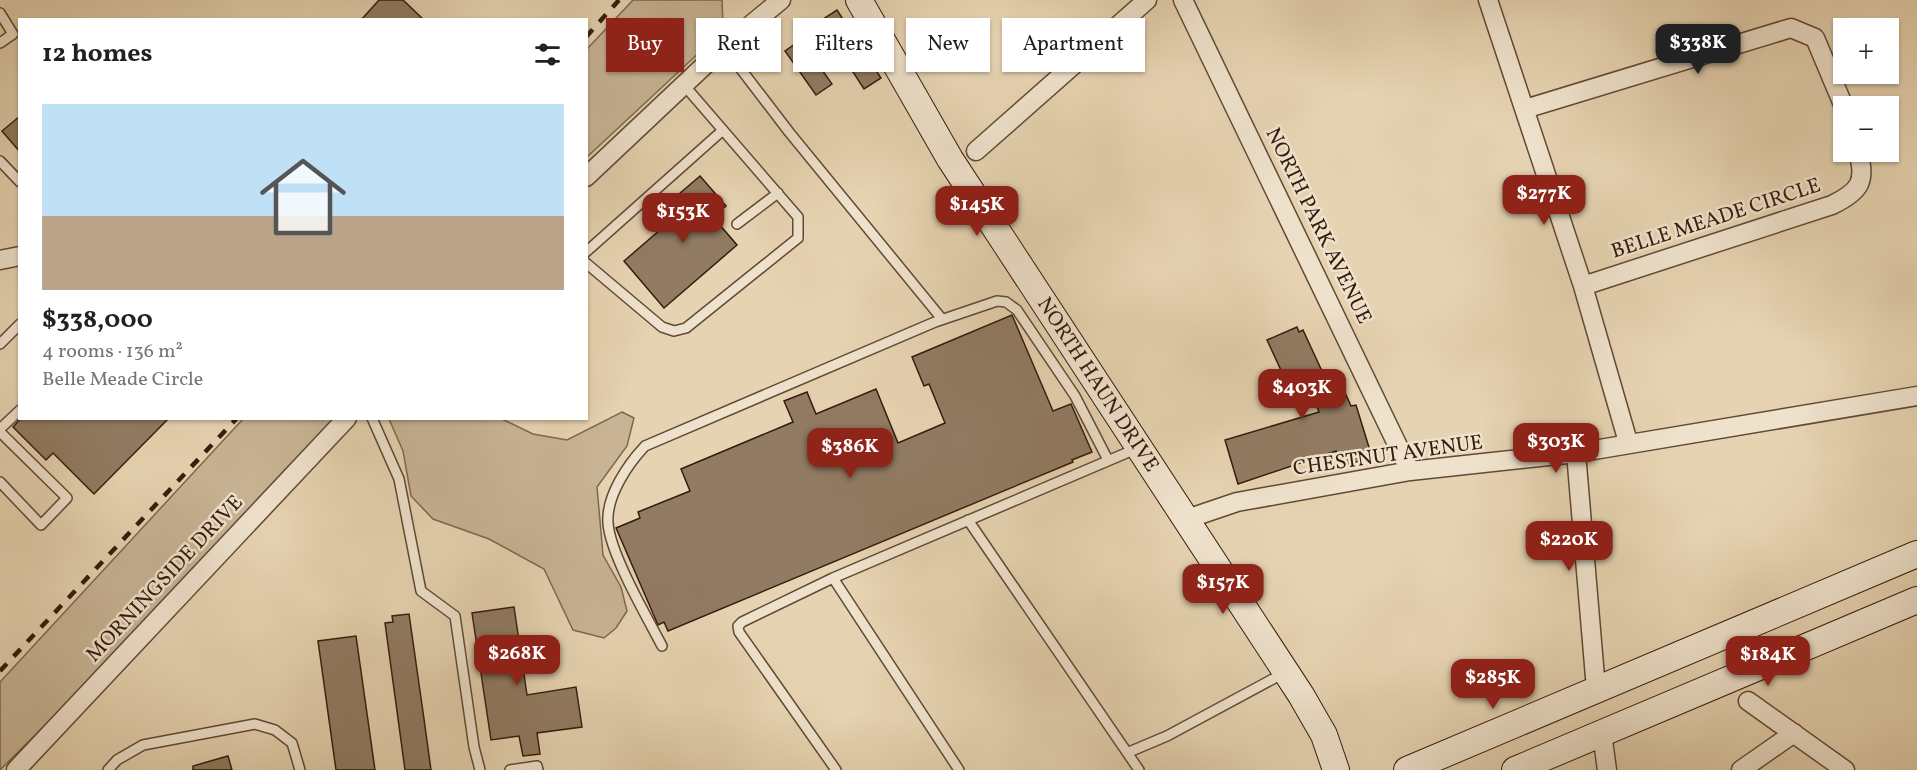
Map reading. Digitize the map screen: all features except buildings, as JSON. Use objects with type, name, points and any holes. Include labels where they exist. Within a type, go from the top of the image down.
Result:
[{"type":"main road","name":"NORTH HAUN DRIVE","points":[[859,0],[950,159],[1286,672],[1324,735],[1336,770]]},
{"type":"main road","points":[[1407,770],[1917,554]]},
{"type":"main road","points":[[1515,770],[1917,600]]},
{"type":"main road","points":[[1596,689],[1602,733]]},
{"type":"street","points":[[759,18],[781,0]]},
{"type":"street","points":[[976,151],[1147,0]]},
{"type":"street","name":"NORTH PARK AVENUE","points":[[1183,0],[1410,471]]},
{"type":"street","points":[[1488,0],[1583,286],[1628,442]]},
{"type":"street","points":[[1525,109],[1791,28],[1815,38],[1839,96]]},
{"type":"street","points":[[588,175],[698,72]]},
{"type":"street","name":"BELLE MEADE CIRCLE","points":[[1583,286],[1840,202],[1858,189],[1862,177],[1860,162]]},
{"type":"street","points":[[0,260],[18,256]]},
{"type":"street","name":"CHESTNUT AVENUE","points":[[1187,519],[1237,502],[1410,471],[1576,453],[1628,442],[1917,396]]},
{"type":"street","name":"MORNINGSIDE DRIVE","points":[[16,770],[345,420]]},
{"type":"street","points":[[1576,453],[1596,689]]},
{"type":"street","points":[[1748,701],[1845,770]]},
{"type":"street","points":[[1602,733],[1607,770]]},
{"type":"street","points":[[1741,770],[1794,733]]},
{"type":"lane","points":[[0,13],[13,34],[0,43]]},
{"type":"lane","points":[[743,72],[789,132],[942,319]]},
{"type":"lane","points":[[588,265],[662,327],[674,331],[686,328],[798,238],[800,230],[798,217],[684,85]]},
{"type":"lane","points":[[588,250],[723,130]]},
{"type":"lane","points":[[0,161],[18,180]]},
{"type":"lane","points":[[0,177],[8,171]]},
{"type":"lane","points":[[737,224],[778,193]]},
{"type":"lane","points":[[662,646],[622,568],[608,524],[609,509],[631,462],[645,446],[942,319],[998,301],[1006,302],[1017,310],[1075,396],[1108,460]]},
{"type":"lane","points":[[0,344],[18,326]]},
{"type":"lane","points":[[0,482],[41,525],[67,498],[0,431],[18,412]]},
{"type":"lane","points":[[373,420],[399,479],[410,545],[421,591],[455,616],[474,747],[480,770]]},
{"type":"lane","points":[[836,770],[739,632],[738,626],[833,578],[1140,447]]},
{"type":"lane","points":[[968,520],[1129,752],[1139,770]]},
{"type":"lane","points":[[833,578],[959,770]]},
{"type":"lane","points":[[1129,752],[1167,736],[1286,672]]},
{"type":"lane","points":[[108,770],[117,760],[143,745],[255,724],[275,730],[292,743],[300,770]]},
{"type":"lane","points":[[510,770],[537,766],[538,770]]},
{"type":"shaded area","points":[[633,0],[722,0],[723,18],[696,18],[696,56],[684,67],[684,18],[616,18]]},
{"type":"shaded area","points":[[606,29],[606,72],[678,72],[588,156],[588,48]]},
{"type":"shaded area","points":[[622,412],[634,418],[627,446],[597,487],[603,555],[621,587],[627,611],[616,628],[604,638],[573,630],[544,569],[489,539],[433,519],[411,496],[403,451],[389,420],[504,420],[533,434],[567,440]]},
{"type":"shaded area","points":[[242,420],[332,420],[144,627],[0,770],[0,682]]},
{"type":"railway","points":[[588,35],[619,0]]},
{"type":"railway","points":[[0,671],[235,420]]}]
